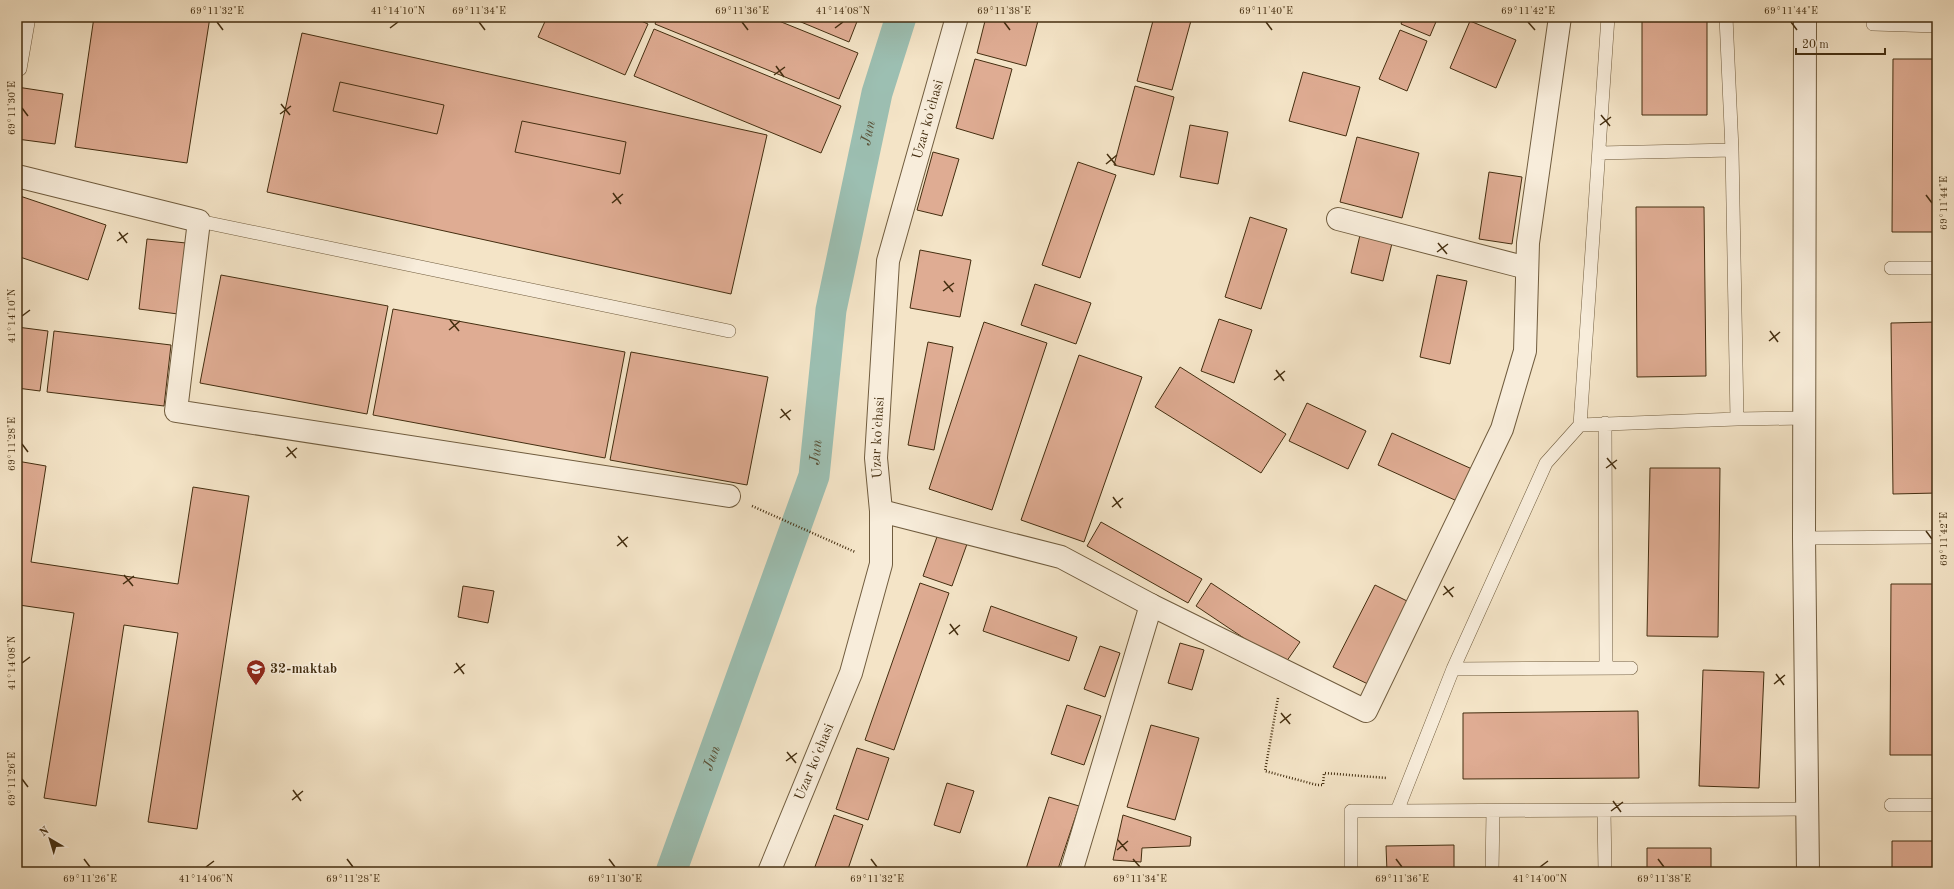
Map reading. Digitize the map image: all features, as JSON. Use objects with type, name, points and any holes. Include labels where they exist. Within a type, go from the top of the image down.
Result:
[{"type":"street","name":"Uzar ko'chasi","points":[[769,872],[851,673],[881,564],[881,511],[876,458],[888,261],[957,17]]},
{"type":"street","points":[[881,511],[1061,557],[1150,605],[1366,711],[1502,429],[1525,351],[1527,268],[1530,235],[1560,17]]},
{"type":"street","points":[[1805,17],[1804,538],[1808,872]]},
{"type":"street","points":[[17,176],[199,221],[176,411],[729,496]]},
{"type":"street","points":[[1338,219],[1527,268]]},
{"type":"street","points":[[1071,872],[1150,605]]},
{"type":"lane","points":[[20,69],[29,17]]},
{"type":"lane","points":[[1397,811],[1453,669],[1546,463],[1580,425],[1608,17]]},
{"type":"lane","points":[[1726,17],[1732,150],[1737,419]]},
{"type":"lane","points":[[1874,17],[1874,24],[1937,26]]},
{"type":"lane","points":[[1598,153],[1732,150]]},
{"type":"lane","points":[[199,221],[729,331]]},
{"type":"lane","points":[[1891,268],[1937,268]]},
{"type":"lane","points":[[1580,425],[1605,423],[1804,418]]},
{"type":"lane","points":[[1605,423],[1606,668]]},
{"type":"lane","points":[[1804,538],[1937,538]]},
{"type":"lane","points":[[1453,669],[1631,668]]},
{"type":"lane","points":[[1891,805],[1937,805]]},
{"type":"lane","points":[[1351,872],[1350,811],[1807,809]]},
{"type":"lane","points":[[1492,872],[1493,811]]},
{"type":"lane","points":[[1604,811],[1605,872]]},
{"type":"path","points":[[729,496],[881,564]]},
{"type":"path","points":[[1283,670],[1265,771],[1317,785],[1323,785],[1324,773],[1409,780]]},
{"type":"building","points":[[94,17],[210,17],[187,163],[75,147]]},
{"type":"building","points":[[547,17],[632,17],[648,24],[625,75],[538,37]]},
{"type":"building","points":[[658,17],[769,17],[858,53],[839,99],[655,24]]},
{"type":"building","points":[[789,17],[854,17],[858,19],[849,42]]},
{"type":"building","points":[[986,17],[1039,17],[1026,66],[977,53]]},
{"type":"building","points":[[1154,17],[1192,17],[1172,90],[1137,81]]},
{"type":"building","points":[[1404,17],[1438,17],[1430,36],[1401,24]]},
{"type":"building","points":[[1642,17],[1707,17],[1707,115],[1642,115]]},
{"type":"building","points":[[1470,21],[1516,40],[1496,88],[1450,68]]},
{"type":"building","points":[[654,29],[841,106],[821,153],[634,76]]},
{"type":"building","points":[[1400,30],[1427,41],[1407,91],[1379,79]]},
{"type":"building","points":[[302,33],[767,135],[731,294],[267,192]]},
{"type":"building","points":[[975,59],[1012,69],[993,139],[956,128]]},
{"type":"building","points":[[1893,59],[1937,59],[1937,232],[1892,232]]},
{"type":"building","points":[[1303,72],[1360,87],[1346,136],[1289,121]]},
{"type":"building","points":[[340,82],[444,105],[437,134],[333,111]]},
{"type":"building","points":[[1135,86],[1174,97],[1154,175],[1114,165]]},
{"type":"building","points":[[17,87],[63,94],[55,144],[17,139]]},
{"type":"building","points":[[522,121],[626,142],[620,174],[515,152]]},
{"type":"building","points":[[1190,125],[1228,132],[1218,184],[1180,177]]},
{"type":"building","points":[[1357,137],[1419,153],[1402,218],[1340,202]]},
{"type":"building","points":[[933,152],[959,159],[942,216],[917,210]]},
{"type":"building","points":[[1078,162],[1116,175],[1080,278],[1042,265]]},
{"type":"building","points":[[1489,172],[1522,177],[1512,244],[1479,239]]},
{"type":"building","points":[[17,195],[106,225],[88,280],[17,256]]},
{"type":"building","points":[[1636,207],[1704,207],[1706,376],[1637,377]]},
{"type":"building","points":[[1250,217],[1287,229],[1261,309],[1225,297]]},
{"type":"building","points":[[1361,231],[1393,239],[1383,281],[1351,273]]},
{"type":"building","points":[[147,239],[186,243],[178,314],[139,309]]},
{"type":"building","points":[[920,250],[971,260],[960,317],[910,308]]},
{"type":"building","points":[[221,275],[388,306],[367,414],[200,383]]},
{"type":"building","points":[[1437,275],[1467,281],[1450,364],[1420,357]]},
{"type":"building","points":[[1035,284],[1091,303],[1076,344],[1021,325]]},
{"type":"building","points":[[393,309],[625,352],[605,458],[373,415]]},
{"type":"building","points":[[1219,319],[1252,330],[1234,383],[1201,371]]},
{"type":"building","points":[[984,322],[1047,343],[992,510],[929,489]]},
{"type":"building","points":[[1937,322],[1937,493],[1893,494],[1891,323]]},
{"type":"building","points":[[17,327],[48,331],[40,391],[17,388]]},
{"type":"building","points":[[54,331],[171,345],[164,406],[47,392]]},
{"type":"building","points":[[928,342],[953,347],[934,450],[908,445]]},
{"type":"building","points":[[631,352],[768,377],[747,485],[610,460]]},
{"type":"building","points":[[1079,355],[1142,377],[1084,542],[1021,520]]},
{"type":"building","points":[[1180,367],[1286,434],[1261,473],[1155,407]]},
{"type":"building","points":[[1307,403],[1366,431],[1348,469],[1289,441]]},
{"type":"building","points":[[1392,433],[1472,469],[1457,501],[1378,465]]},
{"type":"building","points":[[17,461],[46,466],[31,562],[178,584],[193,487],[249,496],[197,829],[148,822],[178,633],[124,625],[96,806],[44,798],[74,613],[19,605],[17,621]]},
{"type":"building","points":[[1650,468],[1720,468],[1718,637],[1647,636]]},
{"type":"building","points":[[1101,522],[1202,579],[1188,603],[1087,546]]},
{"type":"building","points":[[938,534],[967,544],[952,586],[923,576]]},
{"type":"building","points":[[920,583],[949,593],[894,750],[865,740]]},
{"type":"building","points":[[1211,583],[1300,642],[1284,665],[1196,606]]},
{"type":"building","points":[[1891,584],[1937,584],[1937,755],[1890,755]]},
{"type":"building","points":[[1375,585],[1415,605],[1374,687],[1333,667]]},
{"type":"building","points":[[463,586],[494,591],[488,623],[458,617]]},
{"type":"building","points":[[991,606],[1077,637],[1069,661],[983,631]]},
{"type":"building","points":[[1180,643],[1204,650],[1192,690],[1168,683]]},
{"type":"building","points":[[1100,646],[1120,653],[1105,697],[1084,689]]},
{"type":"building","points":[[1703,670],[1764,672],[1759,788],[1699,786]]},
{"type":"building","points":[[1067,705],[1101,716],[1084,765],[1051,754]]},
{"type":"building","points":[[1638,711],[1639,778],[1463,779],[1463,713]]},
{"type":"building","points":[[1151,725],[1199,738],[1175,820],[1127,807]]},
{"type":"building","points":[[857,748],[889,758],[868,820],[836,809]]},
{"type":"building","points":[[947,783],[974,791],[960,833],[934,825]]},
{"type":"building","points":[[1049,797],[1079,806],[1057,872],[1025,872]]},
{"type":"building","points":[[834,815],[863,825],[847,872],[813,872]]},
{"type":"building","points":[[1123,815],[1191,837],[1190,846],[1142,848],[1141,862],[1113,860]]},
{"type":"building","points":[[1892,841],[1937,841],[1937,872],[1892,872]]},
{"type":"building","points":[[1454,845],[1454,872],[1387,872],[1386,846]]},
{"type":"building","points":[[1647,848],[1711,848],[1711,872],[1647,872]]},
{"type":"waterway","name":"Jun","points":[[671,872],[814,476],[831,310],[877,93],[901,17]]},
{"type":"place","name":"32-maktab","points":[[256,686]]}]
